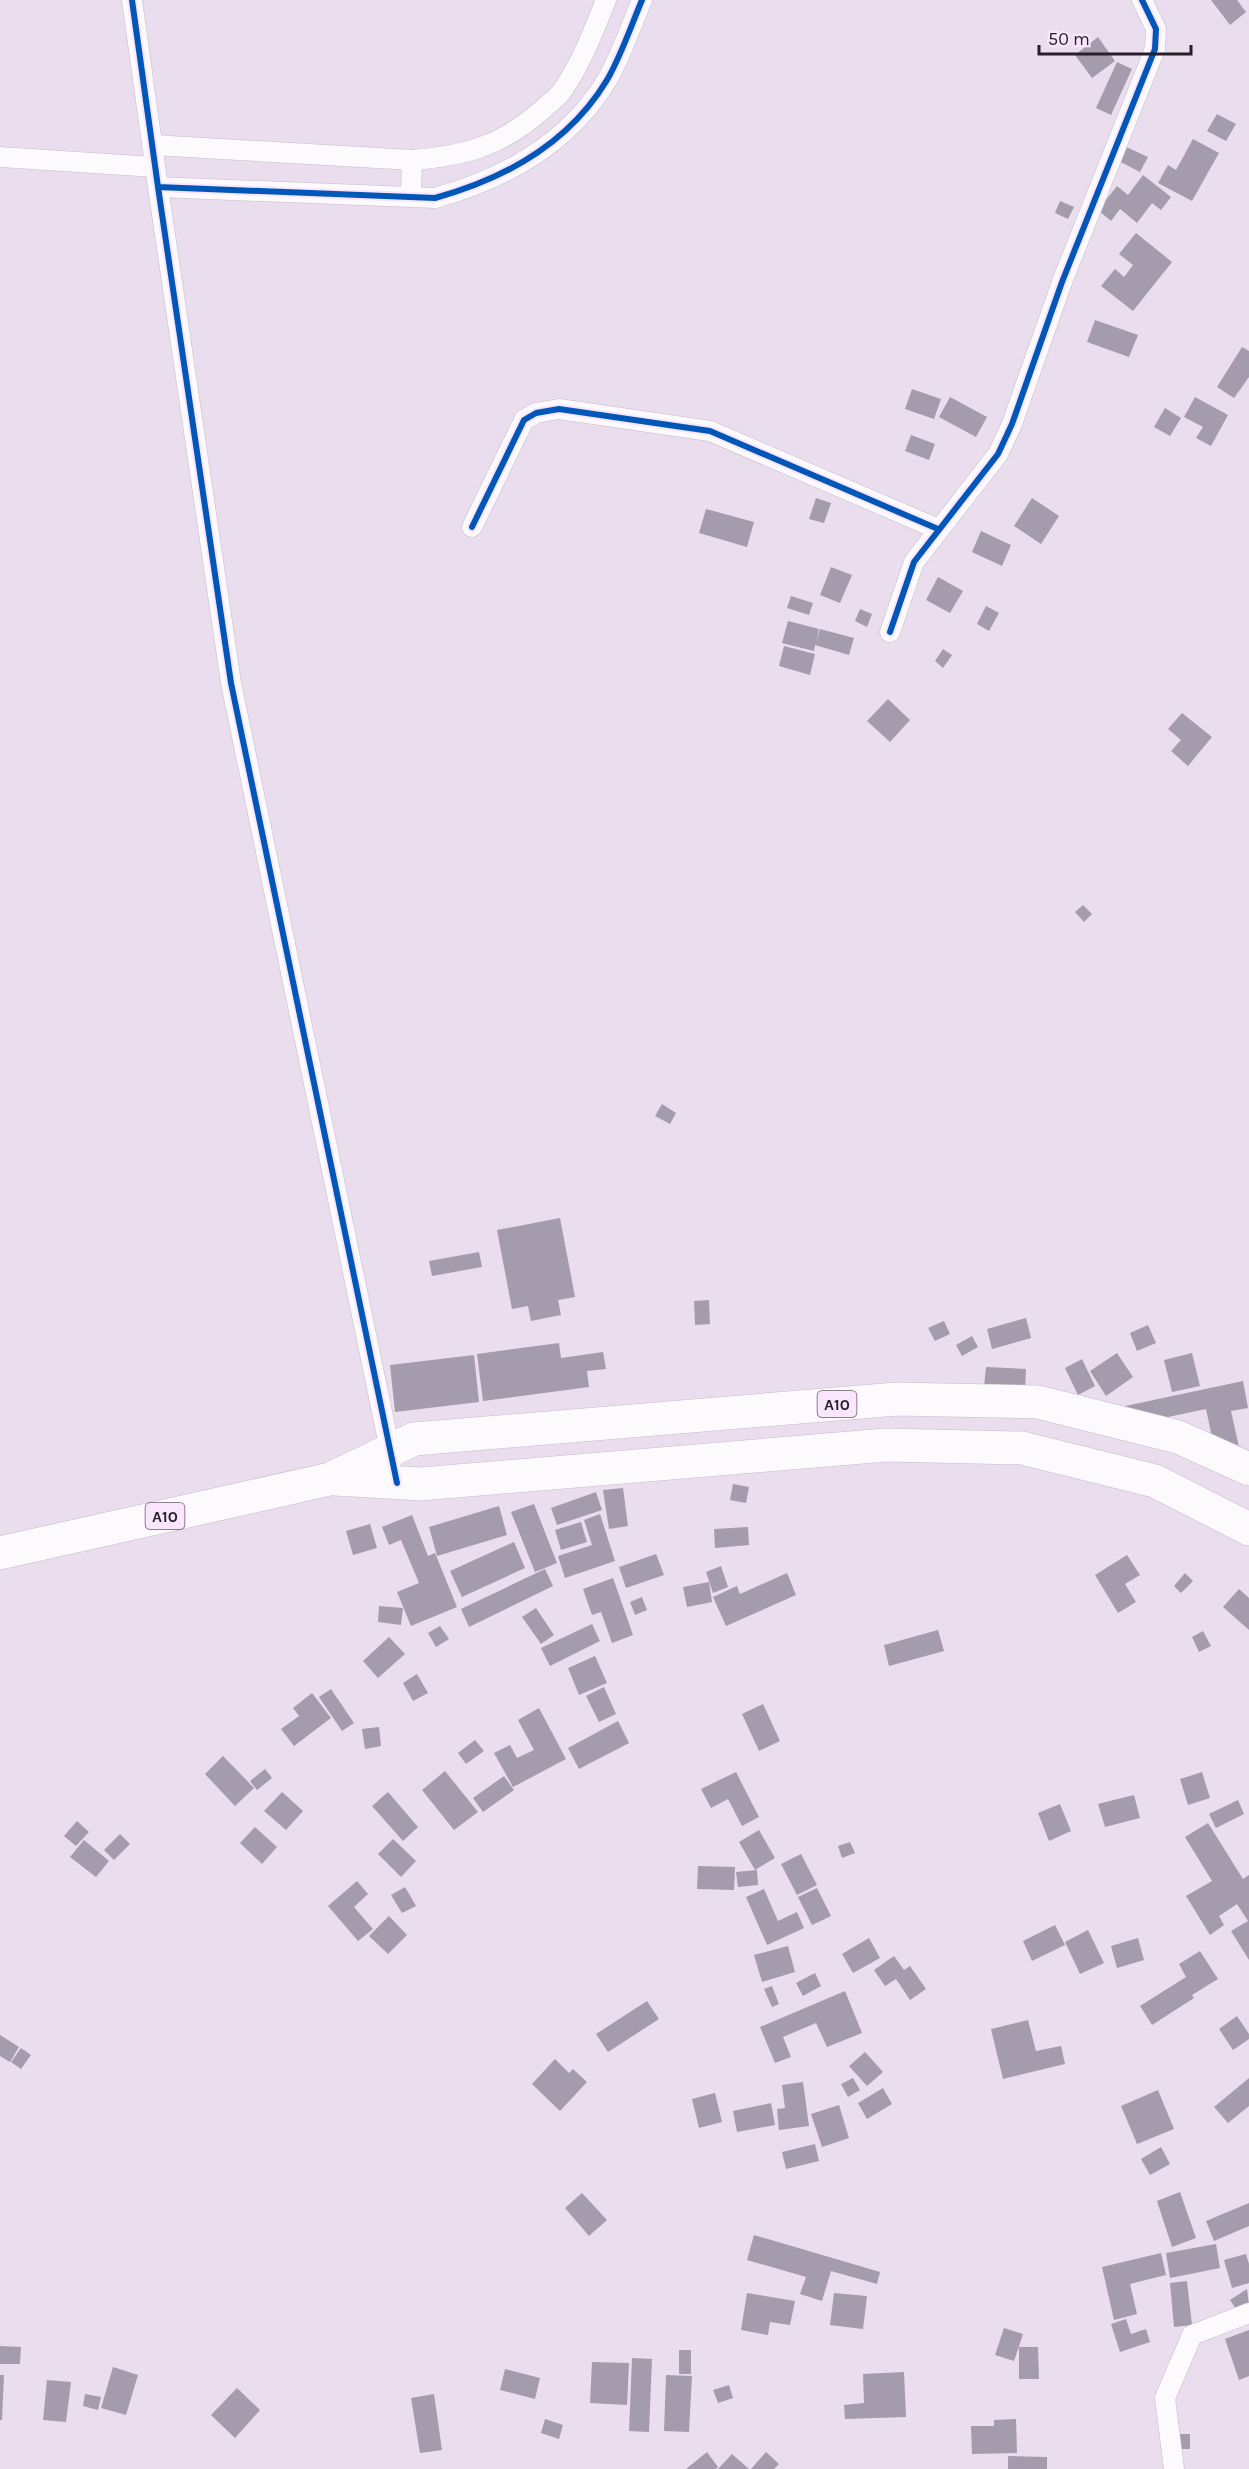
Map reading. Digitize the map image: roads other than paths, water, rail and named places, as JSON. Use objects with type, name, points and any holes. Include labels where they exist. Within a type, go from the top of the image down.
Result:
[{"type":"highway","name":"A10","points":[[0,1553],[330,1479],[414,1439],[897,1399],[1038,1402],[1178,1437],[1249,1469]]},
{"type":"highway","name":"A10","points":[[330,1479],[421,1484],[886,1445],[1022,1448],[1155,1481],[1249,1529]]},
{"type":"street","points":[[132,0],[231,683],[397,1483]]},
{"type":"street","points":[[152,145],[412,160],[447,157],[484,146],[519,130],[561,92],[593,33],[606,0]]},
{"type":"street","points":[[158,187],[411,195],[435,198],[468,189],[505,172],[550,145],[586,109],[607,80],[642,0]]},
{"type":"street","points":[[890,632],[914,562],[998,454],[1012,424],[1062,282],[1155,49],[1156,29],[1142,0]]},
{"type":"street","points":[[0,158],[155,166]]},
{"type":"street","points":[[411,195],[412,160]]},
{"type":"street","points":[[472,527],[524,420],[536,413],[559,409],[710,431],[938,530]]},
{"type":"street","points":[[1174,2469],[1165,2398],[1192,2335],[1249,2313]]}]
